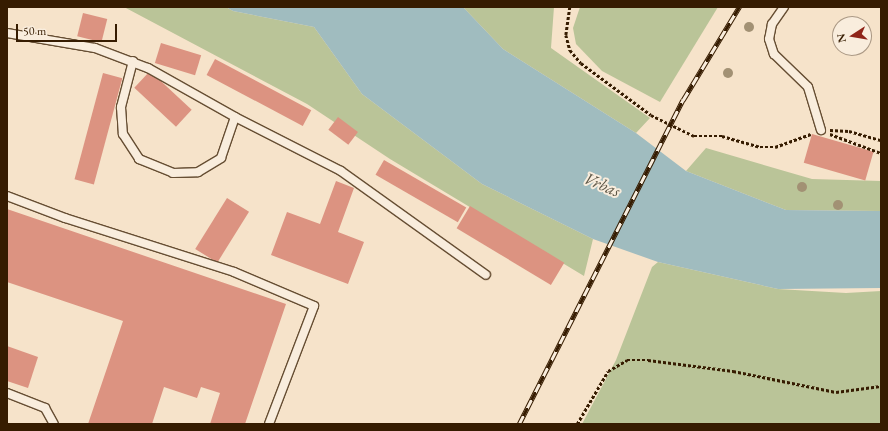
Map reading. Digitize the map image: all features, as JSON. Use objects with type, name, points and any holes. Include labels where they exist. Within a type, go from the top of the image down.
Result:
[{"type":"lane","points":[[784,7],[772,24],[769,39],[774,54],[808,87],[820,130]]},
{"type":"lane","points":[[7,33],[95,48],[133,61],[235,116],[341,170],[486,275]]},
{"type":"lane","points":[[133,61],[121,107],[123,134],[139,159],[173,173],[198,172],[221,158],[235,116]]},
{"type":"lane","points":[[7,196],[65,218],[234,272],[314,306],[269,424]]},
{"type":"lane","points":[[7,393],[45,408],[54,424]]},
{"type":"path","points":[[570,7],[566,35],[570,50],[581,64],[651,115],[694,136],[722,136],[760,147],[775,148],[820,130],[850,131],[881,140]]},
{"type":"path","points":[[820,130],[881,153]]},
{"type":"path","points":[[577,424],[608,371],[627,360],[648,360],[733,371],[836,392],[881,386]]},
{"type":"green space","points":[[124,7],[226,7],[233,11],[314,27],[362,94],[482,184],[593,239],[584,276],[390,159],[307,104]]},
{"type":"green space","points":[[463,7],[554,7],[551,48],[650,118],[636,133],[503,49]]},
{"type":"green space","points":[[580,7],[718,7],[660,102],[602,71],[576,44],[573,28]]},
{"type":"green space","points":[[706,148],[812,179],[881,181],[881,211],[786,210],[686,171]]},
{"type":"green space","points":[[658,262],[778,289],[846,293],[881,291],[881,424],[582,424],[616,360],[652,267]]},
{"type":"water","name":"Vrbas","points":[[226,7],[463,7],[503,49],[636,133],[686,171],[786,210],[881,211],[881,288],[778,289],[658,262],[593,239],[482,184],[362,94],[314,27],[233,11]]},
{"type":"building","points":[[83,13],[107,19],[101,42],[77,36]]},
{"type":"building","points":[[161,43],[201,55],[195,75],[155,63]]},
{"type":"building","points":[[215,59],[311,110],[303,126],[207,75]]},
{"type":"building","points":[[150,71],[192,110],[176,127],[134,88]]},
{"type":"building","points":[[103,73],[122,78],[94,184],[75,179]]},
{"type":"building","points":[[338,117],[358,132],[348,145],[328,130]]},
{"type":"building","points":[[812,134],[874,152],[865,180],[804,163]]},
{"type":"building","points":[[384,160],[466,208],[458,222],[376,175]]},
{"type":"building","points":[[336,181],[354,188],[338,232],[364,242],[348,284],[271,255],[287,212],[320,224]]},
{"type":"building","points":[[227,198],[249,212],[217,263],[195,249]]},
{"type":"building","points":[[470,206],[564,263],[551,285],[457,228]]},
{"type":"building","points":[[7,209],[286,304],[245,424],[210,424],[220,393],[201,387],[197,398],[164,387],[152,424],[88,424],[123,321],[7,282]]},
{"type":"building","points":[[7,346],[38,357],[28,388],[7,381]]},
{"type":"railway","points":[[519,424],[683,100],[739,7]]}]
